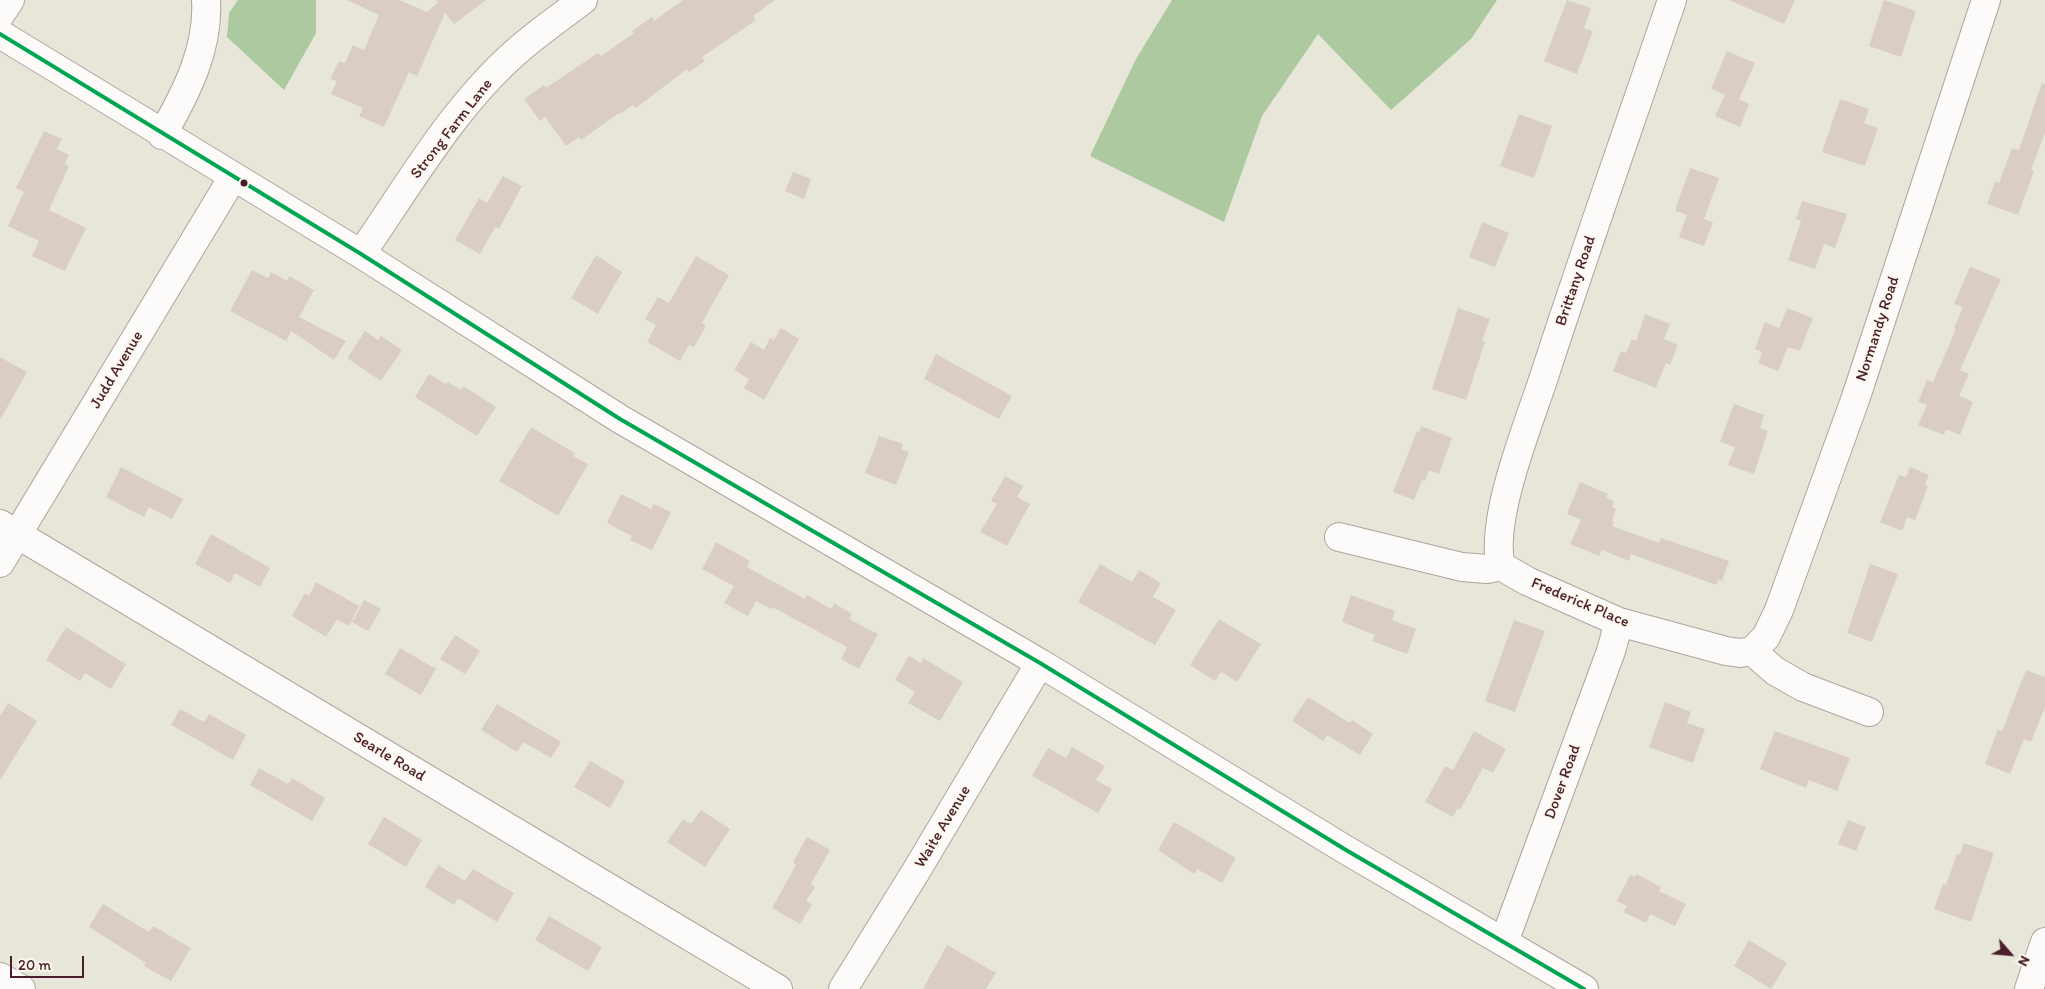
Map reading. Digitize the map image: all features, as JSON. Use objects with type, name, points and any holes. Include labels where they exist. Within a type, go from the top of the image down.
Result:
[{"type":"street","points":[[0,15],[10,0]]},
{"type":"street","points":[[162,135],[183,98],[196,67],[205,32],[206,0]]},
{"type":"street","name":"Strong Farm Lane","points":[[362,254],[438,142],[474,96],[516,52],[583,0]]},
{"type":"street","name":"Brittany Road","points":[[1501,566],[1498,554],[1500,531],[1508,489],[1581,263],[1672,0]]},
{"type":"street","name":"Normandy Road","points":[[1752,651],[1766,637],[1778,610],[1846,425],[1986,0]]},
{"type":"street","points":[[0,34],[162,135],[362,254],[620,418],[1040,663],[1346,850],[1584,989]]},
{"type":"street","name":"Judd Avenue","points":[[0,563],[9,529],[233,177]]},
{"type":"street","name":"Searle Road","points":[[9,529],[778,989]]},
{"type":"street","points":[[1339,537],[1462,567],[1487,569],[1501,566]]},
{"type":"street","name":"Frederick Place","points":[[1501,566],[1527,581],[1619,622],[1733,652],[1752,651]]},
{"type":"street","name":"Dover Road","points":[[1504,942],[1611,651],[1619,622]]},
{"type":"street","points":[[1752,651],[1775,671],[1802,687],[1869,712]]},
{"type":"street","name":"Waite Avenue","points":[[843,989],[915,873],[1040,663]]},
{"type":"street","points":[[2030,989],[2045,942]]},
{"type":"street","points":[[0,977],[21,989]]},
{"type":"green space","points":[[238,0],[316,0],[316,33],[284,90],[227,37],[229,13]]},
{"type":"green space","points":[[1172,0],[1497,0],[1471,39],[1391,110],[1318,34],[1262,116],[1224,222],[1090,156],[1136,59]]},
{"type":"building","points":[[347,0],[399,0],[427,12],[438,3],[436,0],[486,0],[454,24],[445,13],[417,76],[409,72],[384,127],[359,116],[363,108],[331,94],[337,81],[330,79],[339,61],[345,63],[353,45],[364,50],[379,15]]},
{"type":"building","points":[[683,0],[775,0],[753,16],[756,20],[702,57],[705,61],[689,72],[687,69],[636,108],[633,105],[619,113],[581,140],[579,137],[566,146],[545,117],[540,121],[524,99],[544,85],[546,88],[598,53],[601,56],[634,33],[632,31],[652,17],[654,21]]},
{"type":"building","points":[[1567,0],[1591,8],[1584,28],[1593,31],[1577,74],[1544,61]]},
{"type":"building","points":[[1729,0],[1795,0],[1784,24]]},
{"type":"building","points":[[1884,0],[1916,11],[1901,57],[1869,46]]},
{"type":"building","points":[[1727,51],[1755,63],[1739,99],[1749,104],[1740,127],[1715,116],[1725,95],[1711,89]]},
{"type":"building","points":[[2042,83],[2045,84],[2045,133],[2031,170],[2034,171],[2018,215],[1987,204],[1995,182],[1999,183],[2012,148],[2019,150]]},
{"type":"building","points":[[1840,99],[1869,109],[1864,123],[1878,128],[1865,166],[1822,152]]},
{"type":"building","points":[[1519,114],[1552,126],[1534,178],[1500,166]]},
{"type":"building","points":[[44,131],[62,139],[57,149],[69,155],[65,164],[69,166],[49,210],[86,228],[65,271],[32,256],[39,241],[8,226],[24,192],[16,188]]},
{"type":"building","points":[[1690,168],[1719,178],[1704,219],[1713,222],[1704,246],[1679,237],[1687,215],[1676,211],[1676,207]]},
{"type":"building","points":[[793,172],[811,179],[804,199],[785,191]]},
{"type":"building","points":[[503,176],[522,186],[499,229],[495,227],[480,254],[455,240],[479,198],[487,203]]},
{"type":"building","points":[[1802,201],[1847,214],[1835,248],[1824,244],[1815,269],[1788,260],[1801,221],[1796,219]]},
{"type":"building","points":[[1482,222],[1509,233],[1495,267],[1469,257]]},
{"type":"building","points":[[596,255],[622,272],[598,314],[571,298]]},
{"type":"building","points":[[696,256],[729,275],[702,323],[706,326],[694,347],[689,345],[680,361],[647,342],[656,325],[645,319],[658,297],[669,303]]},
{"type":"building","points":[[1970,267],[2001,279],[1960,370],[1969,374],[1959,396],[1973,402],[1960,435],[1946,429],[1944,435],[1918,425],[1927,405],[1918,402],[1927,380],[1933,382],[1956,329],[1954,328],[1963,307],[1954,304]]},
{"type":"building","points":[[252,270],[268,278],[271,272],[287,281],[289,276],[314,290],[299,317],[346,341],[334,360],[291,331],[286,341],[230,311]]},
{"type":"building","points":[[1458,308],[1490,319],[1482,341],[1485,342],[1466,400],[1432,389]]},
{"type":"building","points":[[1787,308],[1813,318],[1800,351],[1788,347],[1778,371],[1758,363],[1762,352],[1755,349],[1765,322],[1779,328]]},
{"type":"building","points":[[1645,314],[1670,324],[1664,339],[1678,345],[1670,365],[1666,363],[1656,388],[1613,371],[1621,351],[1626,353],[1632,339],[1636,341]]},
{"type":"building","points":[[781,328],[799,339],[764,400],[744,388],[749,379],[734,370],[751,342],[764,350],[770,338],[774,340]]},
{"type":"building","points":[[365,331],[378,340],[381,336],[402,350],[381,381],[347,358]]},
{"type":"building","points":[[936,354],[1012,396],[999,419],[924,379]]},
{"type":"building","points":[[0,357],[27,372],[0,420]]},
{"type":"building","points":[[429,374],[461,390],[463,386],[496,407],[477,436],[415,397]]},
{"type":"building","points":[[1734,404],[1764,415],[1760,428],[1768,431],[1754,474],[1728,465],[1735,447],[1720,442]]},
{"type":"building","points":[[1421,426],[1452,438],[1439,474],[1429,470],[1425,481],[1422,480],[1414,500],[1393,492],[1417,431],[1419,432]]},
{"type":"building","points":[[531,427],[575,453],[573,456],[588,464],[558,516],[499,481]]},
{"type":"building","points":[[879,436],[903,444],[901,449],[909,452],[896,485],[865,473]]},
{"type":"building","points":[[121,467],[183,499],[172,519],[149,507],[144,517],[106,497]]},
{"type":"building","points":[[1910,467],[1929,475],[1925,485],[1928,486],[1915,520],[1907,517],[1902,531],[1880,522],[1899,475],[1906,477]]},
{"type":"building","points":[[1005,476],[1023,486],[1017,497],[1030,504],[1007,546],[980,532],[997,504],[991,501]]},
{"type":"building","points":[[1580,482],[1608,494],[1606,498],[1614,501],[1612,507],[1616,509],[1612,526],[1659,543],[1661,538],[1729,561],[1722,581],[1718,580],[1716,585],[1631,554],[1629,561],[1602,550],[1599,556],[1570,544],[1581,520],[1567,514]]},
{"type":"building","points":[[621,494],[651,509],[654,504],[671,512],[652,550],[630,540],[632,536],[607,523]]},
{"type":"building","points":[[211,534],[270,568],[260,587],[235,573],[230,583],[195,564]]},
{"type":"building","points":[[716,542],[750,561],[747,567],[805,599],[807,595],[831,609],[834,603],[852,614],[849,619],[878,634],[859,669],[841,659],[847,647],[772,607],[771,609],[756,601],[748,616],[724,603],[734,586],[702,569]]},
{"type":"building","points":[[1100,564],[1132,582],[1139,570],[1161,583],[1153,597],[1176,610],[1155,645],[1078,602]]},
{"type":"building","points":[[1870,564],[1898,574],[1872,642],[1847,633]]},
{"type":"building","points":[[316,582],[359,606],[349,626],[337,619],[326,637],[292,616],[305,593],[309,596]]},
{"type":"building","points":[[1351,595],[1395,611],[1392,620],[1416,629],[1407,654],[1372,641],[1375,635],[1342,622]]},
{"type":"building","points":[[364,600],[381,609],[368,631],[352,622]]},
{"type":"building","points":[[1219,619],[1261,644],[1237,682],[1221,672],[1215,681],[1190,665]]},
{"type":"building","points":[[1514,620],[1545,631],[1515,712],[1485,701]]},
{"type":"building","points":[[66,627],[126,664],[111,689],[85,673],[80,681],[46,660]]},
{"type":"building","points":[[455,635],[480,651],[465,674],[440,659]]},
{"type":"building","points":[[400,648],[436,669],[421,695],[385,674]]},
{"type":"building","points":[[909,656],[921,663],[923,658],[963,682],[940,721],[908,703],[915,692],[895,680]]},
{"type":"building","points":[[2026,670],[2045,677],[2045,707],[2031,742],[2024,739],[2010,774],[1985,764],[1998,729],[2002,731]]},
{"type":"building","points":[[1308,697],[1350,723],[1352,720],[1373,734],[1360,755],[1327,735],[1323,741],[1292,721]]},
{"type":"building","points":[[1665,702],[1691,712],[1687,723],[1705,729],[1693,763],[1649,747]]},
{"type":"building","points":[[8,703],[37,721],[0,780],[0,716]]},
{"type":"building","points":[[497,704],[561,742],[551,758],[523,742],[517,752],[481,730]]},
{"type":"building","points":[[180,709],[204,722],[209,714],[246,735],[233,760],[171,725]]},
{"type":"building","points":[[1474,731],[1506,749],[1493,773],[1483,768],[1460,810],[1458,808],[1453,817],[1425,802],[1445,766],[1453,770]]},
{"type":"building","points":[[1775,731],[1850,758],[1837,791],[1809,780],[1806,788],[1760,769]]},
{"type":"building","points":[[1072,747],[1105,766],[1096,780],[1112,789],[1098,813],[1032,776],[1048,748],[1066,758]]},
{"type":"building","points":[[590,761],[625,781],[610,808],[574,787]]},
{"type":"building","points":[[259,768],[288,784],[292,778],[325,798],[312,821],[250,785]]},
{"type":"building","points":[[701,810],[730,829],[705,867],[667,842],[683,819],[691,824]]},
{"type":"building","points":[[384,817],[422,840],[406,867],[368,844]]},
{"type":"building","points":[[1848,820],[1866,827],[1856,851],[1838,844]]},
{"type":"building","points":[[1174,822],[1236,858],[1222,883],[1197,869],[1194,874],[1158,850]]},
{"type":"building","points":[[807,837],[830,850],[811,884],[815,887],[806,901],[812,904],[800,924],[772,908],[796,865],[793,862]]},
{"type":"building","points":[[1964,843],[1994,853],[1971,922],[1934,909],[1943,884],[1946,885],[1957,854],[1960,854]]},
{"type":"building","points":[[438,865],[465,881],[473,869],[514,893],[497,922],[458,898],[454,905],[425,887]]},
{"type":"building","points":[[1636,874],[1661,887],[1659,891],[1686,904],[1675,926],[1650,914],[1646,923],[1623,912],[1627,906],[1617,901],[1630,875],[1635,877]]},
{"type":"building","points":[[103,904],[149,932],[153,926],[191,948],[171,981],[144,966],[146,963],[89,927]]},
{"type":"building","points":[[549,916],[602,947],[588,971],[535,940]]},
{"type":"building","points":[[1749,940],[1787,963],[1771,989],[1734,966]]},
{"type":"building","points":[[947,945],[996,973],[986,989],[923,989]]},
{"type":"transit line","points":[[0,34],[361,254],[620,419],[1040,663],[1346,850],[1584,989]]}]
